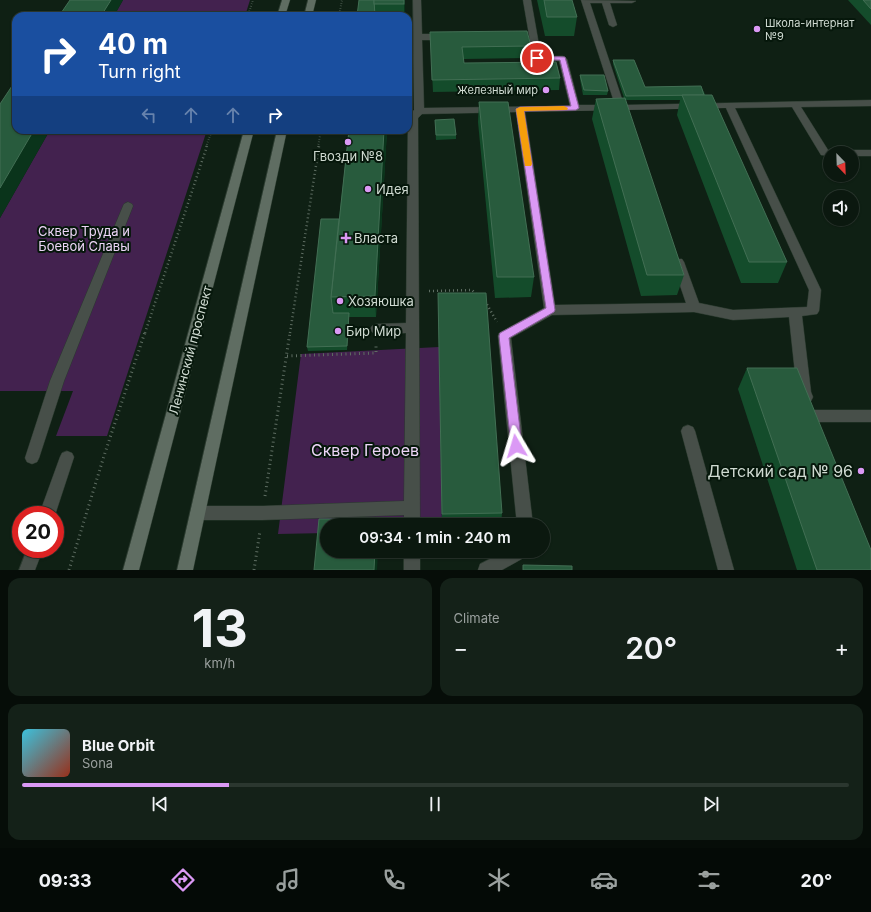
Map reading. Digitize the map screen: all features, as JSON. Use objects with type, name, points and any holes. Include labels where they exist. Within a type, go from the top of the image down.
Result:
[{"type":"main road","points":[[283,12],[286,0]]},
{"type":"main road","points":[[309,12],[312,0]]},
{"type":"main road","name":"Ленинский проспект","points":[[131,570],[248,134]]},
{"type":"main road","points":[[185,570],[281,134]]},
{"type":"lane","points":[[412,518],[413,117],[418,111],[418,90],[412,52],[417,37],[417,0]]},
{"type":"lane","points":[[527,0],[529,36],[537,58],[563,59],[576,108]]},
{"type":"lane","points":[[624,110],[586,0],[632,1]]},
{"type":"lane","points":[[605,0],[613,25]]},
{"type":"lane","points":[[417,37],[455,37]]},
{"type":"lane","points":[[412,90],[418,90]]},
{"type":"lane","points":[[418,111],[576,108],[624,110],[871,103]]},
{"type":"lane","points":[[795,105],[823,151]]},
{"type":"lane","points":[[524,518],[504,336],[550,310],[694,307],[733,315],[813,311],[815,290],[730,106]]},
{"type":"lane","points":[[520,109],[550,310]]},
{"type":"lane","points":[[859,152],[871,152]]},
{"type":"lane","points":[[32,458],[58,381],[128,206]]},
{"type":"lane","points":[[674,248],[694,307]]},
{"type":"lane","points":[[795,312],[804,392],[820,430]]},
{"type":"lane","points":[[376,329],[412,328]]},
{"type":"lane","points":[[814,416],[871,416]]},
{"type":"lane","points":[[688,431],[726,570]]},
{"type":"lane","points":[[50,506],[67,457]]},
{"type":"lane","points":[[198,513],[263,513],[412,508]]},
{"type":"lane","points":[[27,570],[32,558]]},
{"type":"lane","points":[[412,558],[412,570]]},
{"type":"lane","points":[[486,570],[507,558]]},
{"type":"path","points":[[249,12],[253,0]]},
{"type":"path","points":[[340,12],[342,0]]},
{"type":"path","points":[[69,570],[104,456],[211,134]]},
{"type":"path","points":[[254,570],[320,134]]},
{"type":"path","points":[[434,291],[472,290],[477,295]]},
{"type":"path","points":[[483,300],[488,304],[504,336]]},
{"type":"path","points":[[287,356],[376,353],[376,329]]},
{"type":"green space","points":[[123,0],[250,0],[246,12],[116,12]]},
{"type":"green space","name":"Сквер Труда и Боевой Славы","points":[[48,134],[206,134],[107,436],[56,436],[73,391],[0,391],[0,218]]},
{"type":"green space","name":"Сквер Героев","points":[[439,347],[442,518],[320,518],[320,533],[278,534],[301,354]]},
{"type":"building","points":[[70,0],[111,0],[104,12],[62,12]]},
{"type":"building","points":[[359,0],[374,0],[375,12],[358,12]]},
{"type":"building","points":[[374,0],[404,0],[404,4],[374,4]]},
{"type":"building","points":[[544,0],[572,0],[577,17],[547,17]]},
{"type":"building","points":[[863,0],[871,0],[871,9]]},
{"type":"building","points":[[527,31],[531,46],[462,47],[464,63],[556,62],[560,78],[432,80],[430,32]]},
{"type":"building","points":[[613,60],[634,60],[645,87],[701,86],[704,95],[626,96]]},
{"type":"building","points":[[580,75],[604,75],[608,91],[584,90]]},
{"type":"building","points":[[12,86],[12,134],[32,134],[0,188],[0,104]]},
{"type":"building","points":[[682,95],[712,95],[787,262],[749,262]]},
{"type":"building","points":[[625,98],[684,275],[647,275],[596,99]]},
{"type":"building","points":[[479,102],[508,102],[534,277],[497,277]]},
{"type":"building","points":[[454,119],[456,135],[436,135],[435,120]]},
{"type":"building","points":[[349,134],[384,134],[375,296],[331,297]]},
{"type":"building","points":[[321,219],[339,219],[331,297],[333,313],[349,313],[347,346],[307,347]]},
{"type":"building","points":[[438,293],[486,293],[502,513],[442,514]]},
{"type":"building","points":[[747,368],[797,368],[871,550],[871,570],[817,570]]},
{"type":"building","points":[[319,519],[320,558],[375,558],[374,570],[314,570]]},
{"type":"building","points":[[523,565],[572,566],[572,570],[523,570]]},
{"type":"slow traffic","points":[[528,164],[520,109],[564,108]]},
{"type":"place","name":"Школа-интернат №9","points":[[757,29]]},
{"type":"place","name":"Железный мир","points":[[546,90]]},
{"type":"place","name":"Гвозди №8","points":[[348,142]]},
{"type":"place","name":"Идея","points":[[368,189]]},
{"type":"place","name":"Власта","points":[[346,238]]},
{"type":"place","name":"Хозяюшка","points":[[340,301]]},
{"type":"place","name":"Бир Мир","points":[[338,331]]},
{"type":"place","name":"Детский сад № 96","points":[[861,471]]},
{"type":"route","points":[[516,446],[504,336],[550,310],[520,109],[576,108],[563,59],[537,58]]}]
